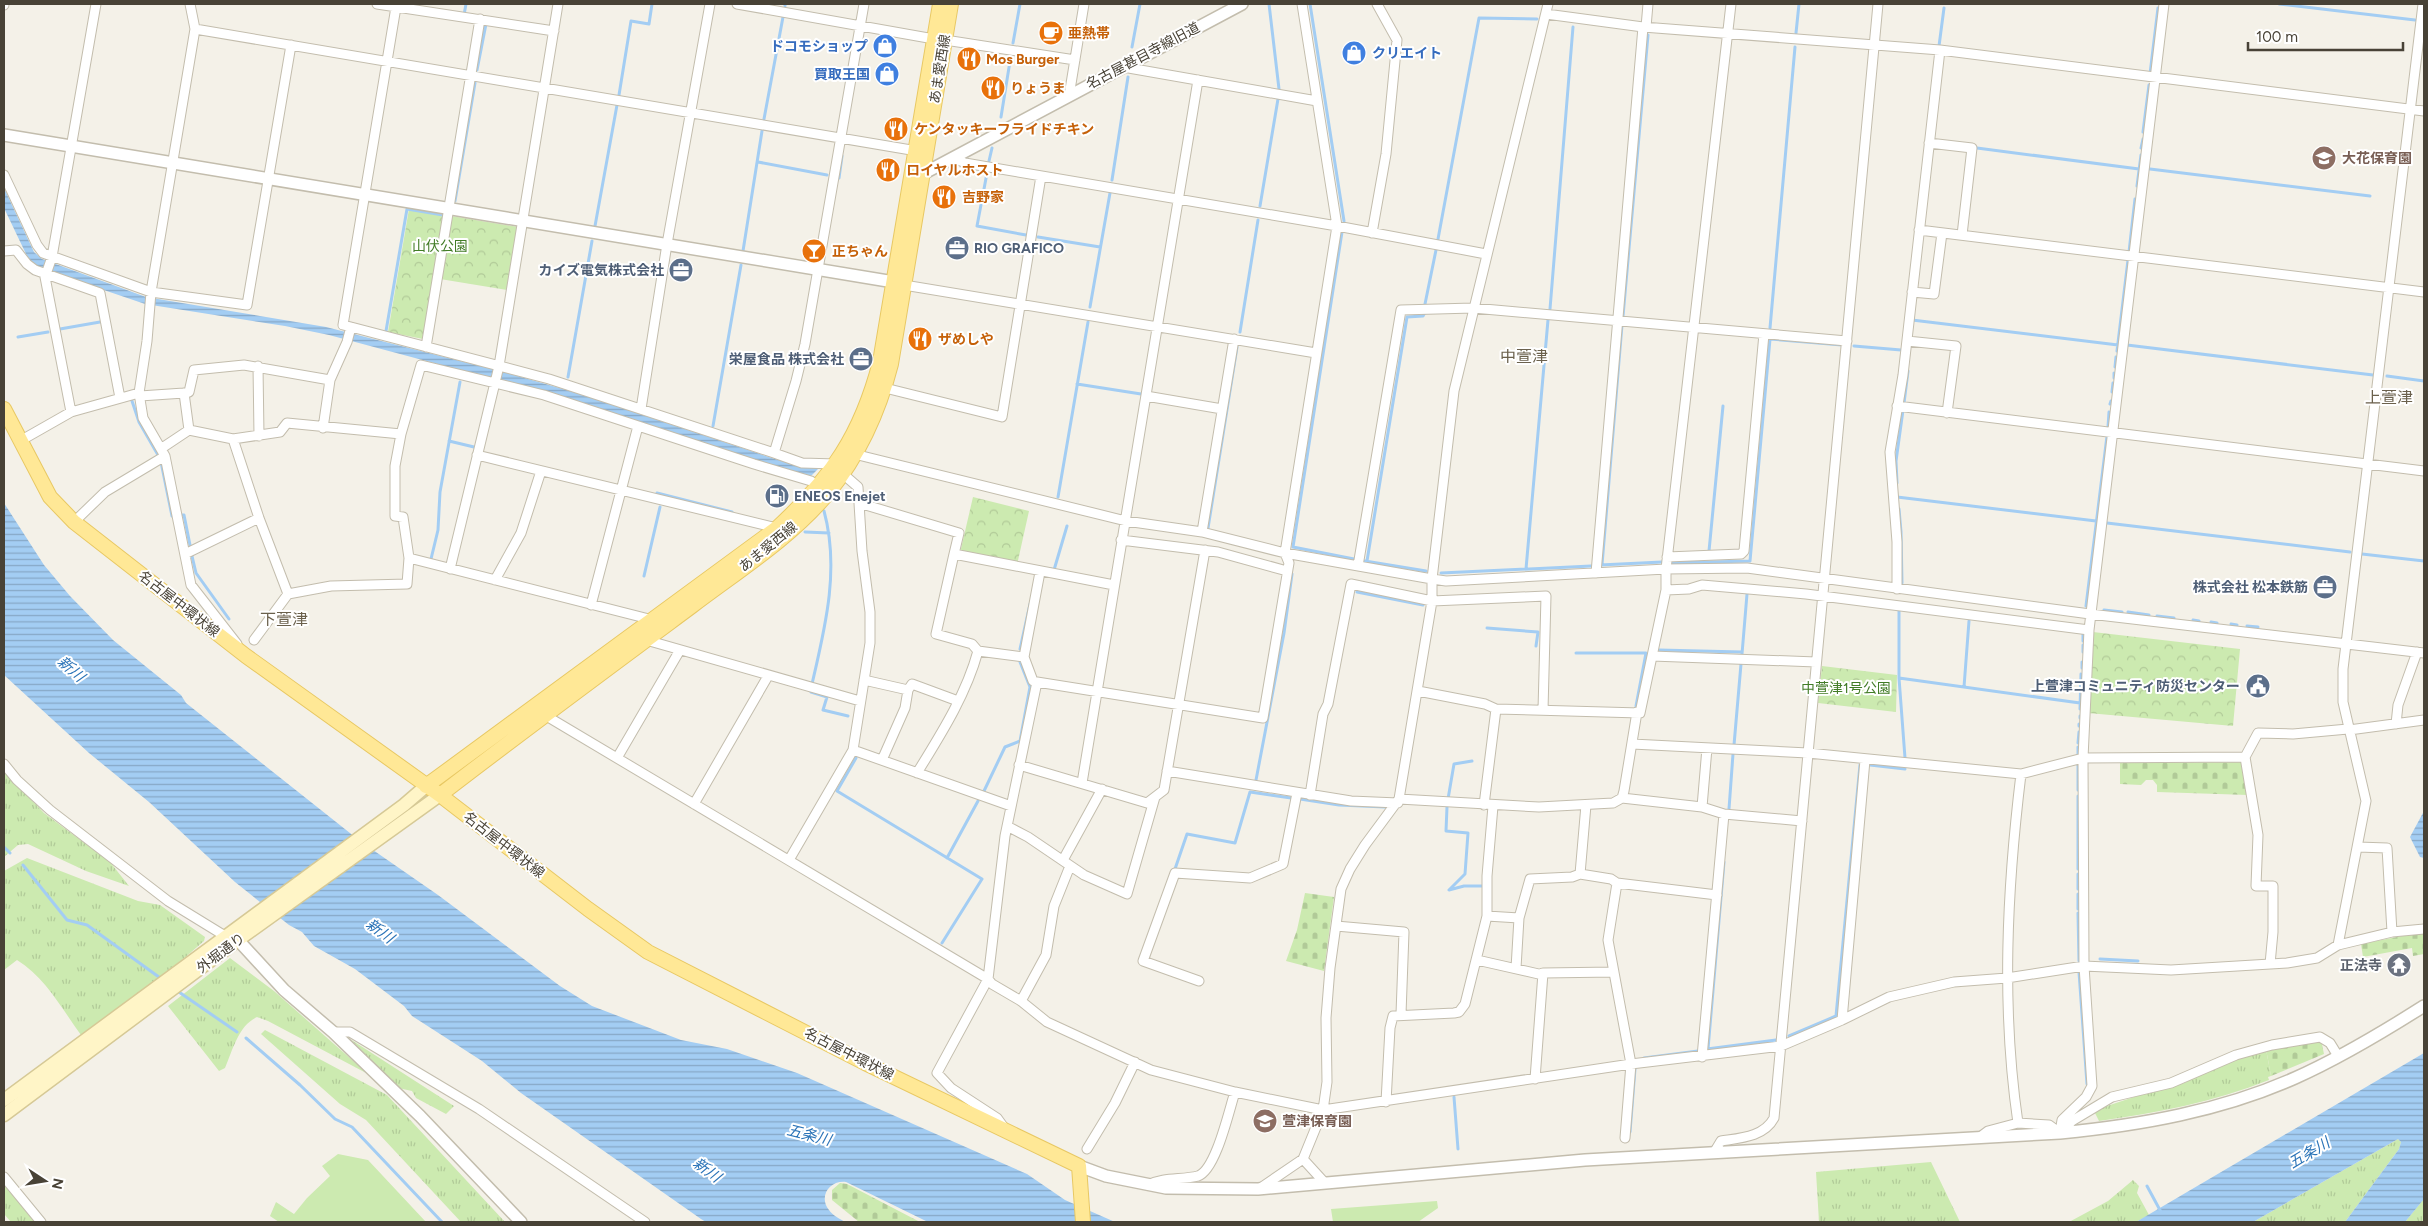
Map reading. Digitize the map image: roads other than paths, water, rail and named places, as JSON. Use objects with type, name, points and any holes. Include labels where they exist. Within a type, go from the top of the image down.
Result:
[{"type":"main road","name":"あま愛西線","points":[[426,786],[654,621],[777,528],[854,454],[870,426],[885,388],[899,284],[939,39],[940,4]]},
{"type":"main road","name":"あま愛西線","points":[[917,177],[917,151],[939,39],[951,4]]},
{"type":"main road","name":"あま愛西線","points":[[440,795],[544,714],[781,539],[818,505],[839,469],[873,387],[899,284]]},
{"type":"main road","name":"名古屋中環状線","points":[[4,409],[50,497],[74,522],[246,656],[440,795],[588,909],[648,952],[865,1063],[1007,1132],[1080,1172]]},
{"type":"main road","name":"外堀通り","points":[[408,810],[426,786]]},
{"type":"main road","name":"外堀通り","points":[[4,1115],[213,952],[225,936],[249,925],[408,810],[440,795]]},
{"type":"main road","name":"外堀通り","points":[[4,1100],[213,952],[238,940],[249,925]]},
{"type":"main road","points":[[1080,1172],[1083,1222]]},
{"type":"street","points":[[71,412],[45,277],[52,258],[96,4]]},
{"type":"street","points":[[190,4],[195,30],[150,293],[147,341],[139,394],[143,418],[163,452],[191,585],[246,656]]},
{"type":"street","points":[[377,4],[554,30]]},
{"type":"street","points":[[450,569],[499,367],[558,4]]},
{"type":"street","points":[[641,410],[667,244],[710,4]]},
{"type":"street","points":[[742,4],[939,39],[1075,60]]},
{"type":"street","points":[[774,452],[798,376],[864,4]]},
{"type":"street","points":[[1069,96],[1084,4]]},
{"type":"street","name":"名古屋甚目寺線旧道","points":[[917,177],[1123,67],[1223,9],[1242,4]]},
{"type":"street","points":[[1040,572],[1024,657],[1033,681],[1178,706],[1263,718],[1288,571],[1289,563],[1284,553],[1337,226],[1302,4]]},
{"type":"street","points":[[1372,233],[1386,154],[1397,40],[1377,4]]},
{"type":"street","points":[[1258,1189],[1303,1159],[1323,1110],[1327,1082],[1328,1001],[1341,889],[1350,869],[1365,845],[1398,801],[1432,601],[1432,579],[1454,391],[1548,4]]},
{"type":"street","points":[[1596,573],[1617,321],[1648,4]]},
{"type":"street","points":[[1418,691],[1485,704],[1496,709],[1640,712],[1666,590],[1667,557],[1732,4]]},
{"type":"street","points":[[1715,1151],[1721,1141],[1762,1132],[1770,1126],[1774,1118],[1816,662],[1826,578],[1878,4]]},
{"type":"street","points":[[2060,1133],[2062,1120],[2086,1097],[2092,1086],[2084,966],[2083,758],[2090,614],[2164,4]]},
{"type":"street","points":[[2338,945],[2366,801],[2343,702],[2343,669],[2423,4]]},
{"type":"street","points":[[396,7],[343,325],[549,379],[774,452],[802,464],[839,469],[858,487],[862,551],[870,612],[870,643],[853,750],[789,860]]},
{"type":"street","points":[[1546,14],[1645,27],[1940,50],[2155,79],[2424,111]]},
{"type":"street","points":[[426,347],[480,19]]},
{"type":"street","points":[[195,30],[690,111],[917,151]]},
{"type":"street","points":[[4,175],[37,245],[43,253],[52,258],[150,293],[248,305],[291,45]]},
{"type":"street","points":[[1898,589],[1897,542],[1890,452],[1907,341],[1940,50]]},
{"type":"street","points":[[1123,67],[1317,101]]},
{"type":"street","points":[[1082,783],[1198,80]]},
{"type":"street","points":[[4,135],[1316,353]]},
{"type":"street","points":[[1929,143],[1972,148],[1962,235]]},
{"type":"street","points":[[954,158],[965,163],[1337,226],[1486,254]]},
{"type":"street","points":[[885,388],[1002,417],[1041,176]]},
{"type":"street","points":[[1919,230],[2424,292]]},
{"type":"street","points":[[1912,292],[1934,294],[1942,233]]},
{"type":"street","points":[[4,251],[16,250],[27,264],[100,293],[120,398]]},
{"type":"street","points":[[1358,566],[1402,310],[1473,308],[1847,341]]},
{"type":"street","points":[[323,428],[330,380],[347,342],[350,328]]},
{"type":"street","points":[[1667,557],[1741,554],[1744,551],[1764,334]]},
{"type":"street","points":[[1202,532],[1234,339]]},
{"type":"street","points":[[1907,341],[1956,346],[1947,413]]},
{"type":"street","points":[[20,441],[71,412],[139,394],[189,392],[194,370],[224,365],[258,366],[330,380]]},
{"type":"street","points":[[254,640],[288,594],[331,586],[407,584],[409,558],[403,517],[395,516],[395,466],[401,434],[421,365],[544,395],[811,481],[819,487]]},
{"type":"street","points":[[258,366],[259,436]]},
{"type":"street","points":[[184,393],[189,430]]},
{"type":"street","points":[[1146,396],[1222,409]]},
{"type":"street","points":[[1897,406],[2424,471]]},
{"type":"street","points":[[189,430],[233,439],[280,432],[286,423],[323,428],[327,425],[401,434]]},
{"type":"street","points":[[591,604],[638,426]]},
{"type":"street","points":[[74,522],[105,492],[163,452],[189,430]]},
{"type":"street","points":[[233,439],[259,518],[288,594]]},
{"type":"street","points":[[854,454],[1126,521],[1202,532],[1284,553],[1446,581],[1666,569],[1747,568],[2090,614],[2421,653],[2398,705],[2396,724]]},
{"type":"street","points":[[477,455],[777,528]]},
{"type":"street","points":[[494,580],[521,533],[541,471]]},
{"type":"street","points":[[859,503],[959,533],[936,634],[972,644],[978,651],[1024,657]]},
{"type":"street","points":[[185,554],[259,518]]},
{"type":"street","points":[[1122,540],[1205,550],[1288,571]]},
{"type":"street","points":[[1019,765],[1147,803],[1164,790],[1205,550]]},
{"type":"street","points":[[954,554],[1114,585]]},
{"type":"street","points":[[409,558],[654,621]]},
{"type":"street","points":[[1310,795],[1323,714],[1328,704],[1351,584],[1432,601],[1546,596],[1543,710]]},
{"type":"street","points":[[1666,590],[1690,589],[1702,585],[1824,597],[2089,630]]},
{"type":"street","points":[[646,640],[860,701]]},
{"type":"street","points":[[617,758],[680,650]]},
{"type":"street","points":[[917,773],[958,702],[973,670],[978,651]]},
{"type":"street","points":[[1652,656],[1816,662]]},
{"type":"street","points":[[694,804],[768,676]]},
{"type":"street","points":[[864,680],[908,690]]},
{"type":"street","points":[[1007,1132],[997,1118],[950,1088],[937,1074],[988,979],[1007,826],[1036,682]]},
{"type":"street","points":[[882,760],[905,708],[908,690],[912,684],[958,702]]},
{"type":"street","points":[[1386,1102],[1390,1028],[1393,1016],[1400,1014],[1459,1012],[1465,1004],[1487,916],[1488,805],[1496,709]]},
{"type":"street","points":[[1622,798],[1636,712]]},
{"type":"street","points":[[544,714],[988,979],[992,984],[1021,1001],[1047,1022],[1152,1070],[1235,1092],[1323,1110],[1631,1064],[1702,1057],[1781,1046],[1842,1020],[1888,996],[1954,982],[2007,978],[2084,966],[2171,970],[2270,964],[2317,958],[2338,945],[2392,932],[2424,929]]},
{"type":"street","points":[[2270,964],[2273,932],[2273,886],[2256,886],[2258,835],[2245,756],[2258,733],[2293,734],[2348,730],[2424,720]]},
{"type":"street","points":[[1632,744],[1808,753],[2021,774],[2083,758],[2245,756]]},
{"type":"street","points":[[1702,807],[1707,748]]},
{"type":"street","points":[[853,750],[1011,806]]},
{"type":"street","points":[[1842,1020],[1865,760]]},
{"type":"street","points":[[4,764],[17,780],[58,816],[168,901],[225,936],[238,940],[284,990],[334,1032],[420,1116],[521,1222]]},
{"type":"street","points":[[1167,772],[1351,801],[1488,805],[1586,805],[1613,803],[1622,798],[1702,807],[1724,814],[1802,820]]},
{"type":"street","points":[[2018,1123],[2014,1092],[2007,978],[2011,853],[2021,774]]},
{"type":"street","points":[[1021,1001],[1046,956],[1054,906],[1066,863],[1102,789]]},
{"type":"street","points":[[1199,981],[1143,960],[1175,873],[1250,878],[1283,864],[1297,793]]},
{"type":"street","points":[[1007,826],[1028,837],[1098,882],[1127,894],[1156,797]]},
{"type":"street","points":[[1580,874],[1586,805]]},
{"type":"street","points":[[1702,1057],[1724,814]]},
{"type":"street","points":[[2358,847],[2387,848],[2392,932]]},
{"type":"street","points":[[1516,968],[1519,918],[1530,879],[1572,877],[1580,874],[1610,879],[1617,883],[1717,895]]},
{"type":"street","points":[[1617,883],[1608,940],[1631,1064],[1625,1138]]},
{"type":"street","points":[[1487,916],[1519,918]]},
{"type":"street","points":[[1336,926],[1404,932],[1400,1014]]},
{"type":"street","points":[[1477,960],[1543,975],[1614,972]]},
{"type":"street","points":[[1535,1079],[1543,975]]},
{"type":"street","points":[[1080,1172],[1148,1185],[1200,1189],[1258,1189],[1491,1166],[1715,1151],[2060,1133],[2153,1121],[2224,1104],[2295,1078],[2385,1031],[2424,1006]]},
{"type":"street","points":[[334,1032],[350,1032],[479,1109],[645,1222]]},
{"type":"street","points":[[2060,1133],[2072,1121],[2112,1097],[2171,1083],[2236,1055],[2272,1045],[2320,1037],[2330,1043],[2338,1056]]},
{"type":"street","points":[[1087,1149],[1115,1104],[1134,1062]]},
{"type":"street","points":[[1148,1185],[1163,1179],[1197,1176],[1206,1171],[1218,1145],[1235,1092]]},
{"type":"street","points":[[1980,1137],[1988,1131],[2018,1123],[2049,1126],[2060,1133]]},
{"type":"street","points":[[1303,1159],[1324,1182]]},
{"type":"street","points":[[4,1176],[41,1222]]},
{"type":"water","points":[[4,188],[34,252],[42,259],[146,297],[326,327],[504,372],[577,393],[775,459],[806,468],[819,468],[811,476],[798,474],[501,381],[329,335],[285,326],[145,304],[42,269],[31,262],[26,254],[4,208]]},
{"type":"water","points":[[4,503],[44,565],[70,596],[113,640],[181,695],[186,703],[360,841],[438,895],[560,986],[592,1006],[681,1040],[727,1049],[797,1073],[1027,1174],[1065,1200],[1115,1222],[928,1222],[846,1182],[840,1182],[831,1186],[825,1194],[826,1205],[830,1212],[845,1222],[706,1222],[701,1219],[521,1093],[482,1061],[412,1016],[404,1006],[355,969],[314,946],[302,932],[289,925],[235,882],[149,802],[89,753],[4,675]]},
{"type":"water","points":[[2424,811],[2424,858],[2420,857],[2410,837]]},
{"type":"water","name":"五条川","points":[[2424,1053],[2424,1199],[2405,1222],[2345,1222],[2399,1149],[2401,1142],[2398,1139],[2253,1222],[2136,1222]]},
{"type":"waterway","points":[[464,15],[466,4]]},
{"type":"waterway","points":[[619,95],[631,21],[649,24],[652,4]]},
{"type":"waterway","points":[[1013,43],[1020,4]]},
{"type":"waterway","points":[[1132,47],[1140,4]]},
{"type":"waterway","points":[[1269,4],[1279,89]]},
{"type":"waterway","points":[[1310,4],[1344,221]]},
{"type":"waterway","points":[[1796,33],[1799,4]]},
{"type":"waterway","points":[[2279,4],[2415,20]]},
{"type":"waterway","points":[[1939,46],[1944,8]]},
{"type":"waterway","points":[[2150,74],[2158,8]]},
{"type":"waterway","points":[[764,119],[783,17]]},
{"type":"waterway","points":[[1438,239],[1479,18],[1537,19]]},
{"type":"waterway","points":[[477,70],[486,24]]},
{"type":"waterway","points":[[1550,309],[1573,27]]},
{"type":"waterway","points":[[1623,316],[1648,35]]},
{"type":"waterway","points":[[1770,328],[1795,47]]},
{"type":"waterway","points":[[1001,117],[1011,55]]},
{"type":"waterway","points":[[1112,180],[1128,77]]},
{"type":"waterway","points":[[455,201],[475,83]]},
{"type":"waterway","points":[[2143,132],[2149,85]]},
{"type":"waterway","points":[[1260,206],[1278,99]]},
{"type":"waterway","points":[[595,226],[617,105]]},
{"type":"waterway","points":[[743,251],[762,131]]},
{"type":"waterway","points":[[2141,148],[2143,139]]},
{"type":"waterway","points":[[989,161],[992,148]]},
{"type":"waterway","points":[[1977,148],[2139,169]]},
{"type":"waterway","points":[[2137,186],[2141,155]]},
{"type":"waterway","points":[[839,178],[842,156]]},
{"type":"waterway","points":[[758,162],[827,175]]},
{"type":"waterway","points":[[2150,169],[2370,196]]},
{"type":"waterway","points":[[987,173],[977,226],[1026,235]]},
{"type":"waterway","points":[[1090,307],[1110,193]]},
{"type":"waterway","points":[[2129,252],[2135,199]]},
{"type":"waterway","points":[[386,331],[407,209],[443,215]]},
{"type":"waterway","points":[[1240,332],[1258,220]]},
{"type":"waterway","points":[[1342,232],[1293,547],[1354,559]]},
{"type":"waterway","points":[[1038,237],[1100,247]]},
{"type":"waterway","points":[[568,377],[592,241]]},
{"type":"waterway","points":[[1425,304],[1436,250]]},
{"type":"waterway","points":[[2117,351],[2128,260]]},
{"type":"waterway","points":[[713,426],[741,265]]},
{"type":"waterway","points":[[1367,561],[1407,317],[1423,316],[1424,314]]},
{"type":"waterway","points":[[1526,569],[1548,320]]},
{"type":"waterway","points":[[1912,320],[2118,345]]},
{"type":"waterway","points":[[60,329],[100,322]]},
{"type":"waterway","points":[[1058,497],[1088,322]]},
{"type":"waterway","points":[[1602,565],[1622,325]]},
{"type":"waterway","points":[[18,337],[48,332]]},
{"type":"waterway","points":[[1671,563],[1750,561],[1770,339],[1842,345]]},
{"type":"waterway","points":[[2127,345],[2373,375]]},
{"type":"waterway","points":[[1854,346],[1901,350]]},
{"type":"waterway","points":[[1208,528],[1237,347]]},
{"type":"waterway","points":[[2115,367],[2116,357]]},
{"type":"waterway","points":[[1904,403],[1908,371]]},
{"type":"waterway","points":[[2114,373],[2114,378]]},
{"type":"waterway","points":[[2387,376],[2424,381]]},
{"type":"waterway","points":[[431,559],[438,530],[440,492],[460,382]]},
{"type":"waterway","points":[[2112,392],[2113,383]]},
{"type":"waterway","points":[[1077,384],[1141,394]]},
{"type":"waterway","points":[[132,401],[139,422],[158,455]]},
{"type":"waterway","points":[[1709,551],[1723,406]]},
{"type":"waterway","points":[[1897,483],[1896,461],[1903,410],[1906,410]]},
{"type":"waterway","points":[[2108,427],[2109,412]]},
{"type":"waterway","points":[[2086,606],[2107,436],[2103,435]]},
{"type":"waterway","points":[[449,441],[474,447]]},
{"type":"waterway","points":[[161,462],[172,516]]},
{"type":"waterway","points":[[657,493],[732,512]]},
{"type":"waterway","points":[[1897,497],[2096,521]]},
{"type":"waterway","points":[[644,576],[660,507]]},
{"type":"waterway","points":[[1899,509],[1902,583]]},
{"type":"waterway","points":[[812,684],[826,620],[831,576],[829,533],[824,511]]},
{"type":"waterway","points":[[182,515],[184,515],[190,545]]},
{"type":"waterway","points":[[2107,523],[2350,552]]},
{"type":"waterway","points":[[1051,569],[1054,570],[1067,526]]},
{"type":"waterway","points":[[805,532],[829,533]]},
{"type":"waterway","points":[[2362,554],[2424,561]]},
{"type":"waterway","points":[[192,556],[196,573],[229,619]]},
{"type":"waterway","points":[[1365,561],[1426,571]]},
{"type":"waterway","points":[[1600,565],[1662,562]]},
{"type":"waterway","points":[[1441,573],[1591,566]]},
{"type":"waterway","points":[[1256,780],[1284,633],[1292,574]]},
{"type":"waterway","points":[[1357,592],[1423,605]]},
{"type":"waterway","points":[[1742,654],[1747,594]]},
{"type":"waterway","points":[[1020,649],[1030,604]]},
{"type":"waterway","points":[[2104,610],[2122,612]]},
{"type":"waterway","points":[[1899,611],[1899,678],[1905,758]]},
{"type":"waterway","points":[[2128,612],[2149,615]]},
{"type":"waterway","points":[[2157,616],[2174,618]]},
{"type":"waterway","points":[[2193,620],[2199,621]]},
{"type":"waterway","points":[[1964,687],[1969,621]]},
{"type":"waterway","points":[[2211,622],[2217,623]]},
{"type":"waterway","points":[[2231,624],[2237,625]]},
{"type":"waterway","points":[[2247,626],[2258,627]]},
{"type":"waterway","points":[[1487,628],[1538,632],[1536,646]]},
{"type":"waterway","points":[[2083,633],[2083,641]]},
{"type":"waterway","points":[[2083,645],[2083,652]]},
{"type":"waterway","points":[[1659,650],[1742,652]]},
{"type":"waterway","points":[[1576,653],[1646,653],[1636,706]]},
{"type":"waterway","points":[[984,791],[1005,747],[1020,741],[1030,687],[1020,662]]},
{"type":"waterway","points":[[2082,662],[2082,668]]},
{"type":"waterway","points":[[1734,745],[1741,664]]},
{"type":"waterway","points":[[2080,709],[2081,674]]},
{"type":"waterway","points":[[1899,678],[2080,703]]},
{"type":"waterway","points":[[811,692],[827,697],[823,710],[848,716]]},
{"type":"waterway","points":[[2078,743],[2079,732]]},
{"type":"waterway","points":[[2078,747],[2078,756]]},
{"type":"waterway","points":[[1729,809],[1733,754]]},
{"type":"waterway","points":[[856,758],[837,791],[982,879],[942,943]]},
{"type":"waterway","points":[[1448,799],[1454,764],[1472,761]]},
{"type":"waterway","points":[[2078,764],[2078,790]]},
{"type":"waterway","points":[[1789,1036],[1836,1016],[1860,765]]},
{"type":"waterway","points":[[1870,765],[1905,769]]},
{"type":"waterway","points":[[1175,869],[1187,834],[1235,843],[1250,792],[1291,798]]},
{"type":"waterway","points":[[2078,796],[2078,869]]},
{"type":"waterway","points":[[1300,799],[1339,805],[1385,807]]},
{"type":"waterway","points":[[947,858],[978,801]]},
{"type":"waterway","points":[[1447,807],[1446,831],[1468,833],[1465,874],[1449,890],[1464,886],[1485,886]]},
{"type":"waterway","points":[[4,847],[10,853]]},
{"type":"waterway","points":[[1708,1049],[1724,862]]},
{"type":"waterway","points":[[23,865],[67,920],[87,925],[163,980]]},
{"type":"waterway","points":[[2078,874],[2078,889]]},
{"type":"waterway","points":[[2078,894],[2078,909]]},
{"type":"waterway","points":[[2078,913],[2079,961]]},
{"type":"waterway","points":[[2100,959],[2138,961]]},
{"type":"waterway","points":[[2079,972],[2087,1084]]},
{"type":"waterway","points":[[176,990],[237,1032]]},
{"type":"waterway","points":[[246,1038],[300,1085],[335,1119],[352,1127],[442,1222]]},
{"type":"waterway","points":[[1707,1049],[1776,1040]]},
{"type":"waterway","points":[[1644,1058],[1698,1051]]},
{"type":"waterway","points":[[1630,1132],[1635,1069]]},
{"type":"waterway","points":[[1454,1097],[1458,1149]]},
{"type":"waterway","points":[[2147,1186],[2161,1212]]},
{"type":"place","name":"亜熱帯","points":[[1051,33]]},
{"type":"place","name":"ドコモショップ","points":[[885,46]]},
{"type":"place","name":"クリエイト","points":[[1354,53]]},
{"type":"place","name":"Mos Burger","points":[[969,59]]},
{"type":"place","name":"買取王国","points":[[887,74]]},
{"type":"place","name":"りょうま","points":[[993,88]]},
{"type":"place","name":"ケンタッキーフライドチキン","points":[[896,129]]},
{"type":"place","name":"大花保育園","points":[[2324,158]]},
{"type":"place","name":"ロイヤルホスト","points":[[888,170]]},
{"type":"place","name":"吉野家","points":[[944,197]]},
{"type":"place","name":"RIO GRAFICO","points":[[957,248]]},
{"type":"place","name":"正ちゃん","points":[[814,251]]},
{"type":"place","name":"カイズ電気株式会社","points":[[681,270]]},
{"type":"place","name":"ザめしや","points":[[920,339]]},
{"type":"place","name":"栄屋食品 株式会社","points":[[861,359]]},
{"type":"place","name":"ENEOS Enejet","points":[[777,496]]},
{"type":"place","name":"株式会社 松本鉄筋","points":[[2325,587]]},
{"type":"place","name":"上萱津コミュニティ防災センター","points":[[2258,686]]},
{"type":"place","name":"正法寺","points":[[2399,965]]},
{"type":"place","name":"萱津保育園","points":[[1265,1121]]},
{"type":"district","name":"中萱津","points":[[1524,356]]},
{"type":"district","name":"上萱津","points":[[2389,397]]},
{"type":"district","name":"下萱津","points":[[284,619]]},
{"type":"park label","name":"山伏公園","points":[[440,246]]},
{"type":"park label","name":"中萱津1号公園","points":[[1846,688]]},
{"type":"water label","name":"新川","points":[[71,669]]},
{"type":"water label","name":"新川","points":[[380,931]]},
{"type":"water label","name":"新川","points":[[707,1170]]}]
